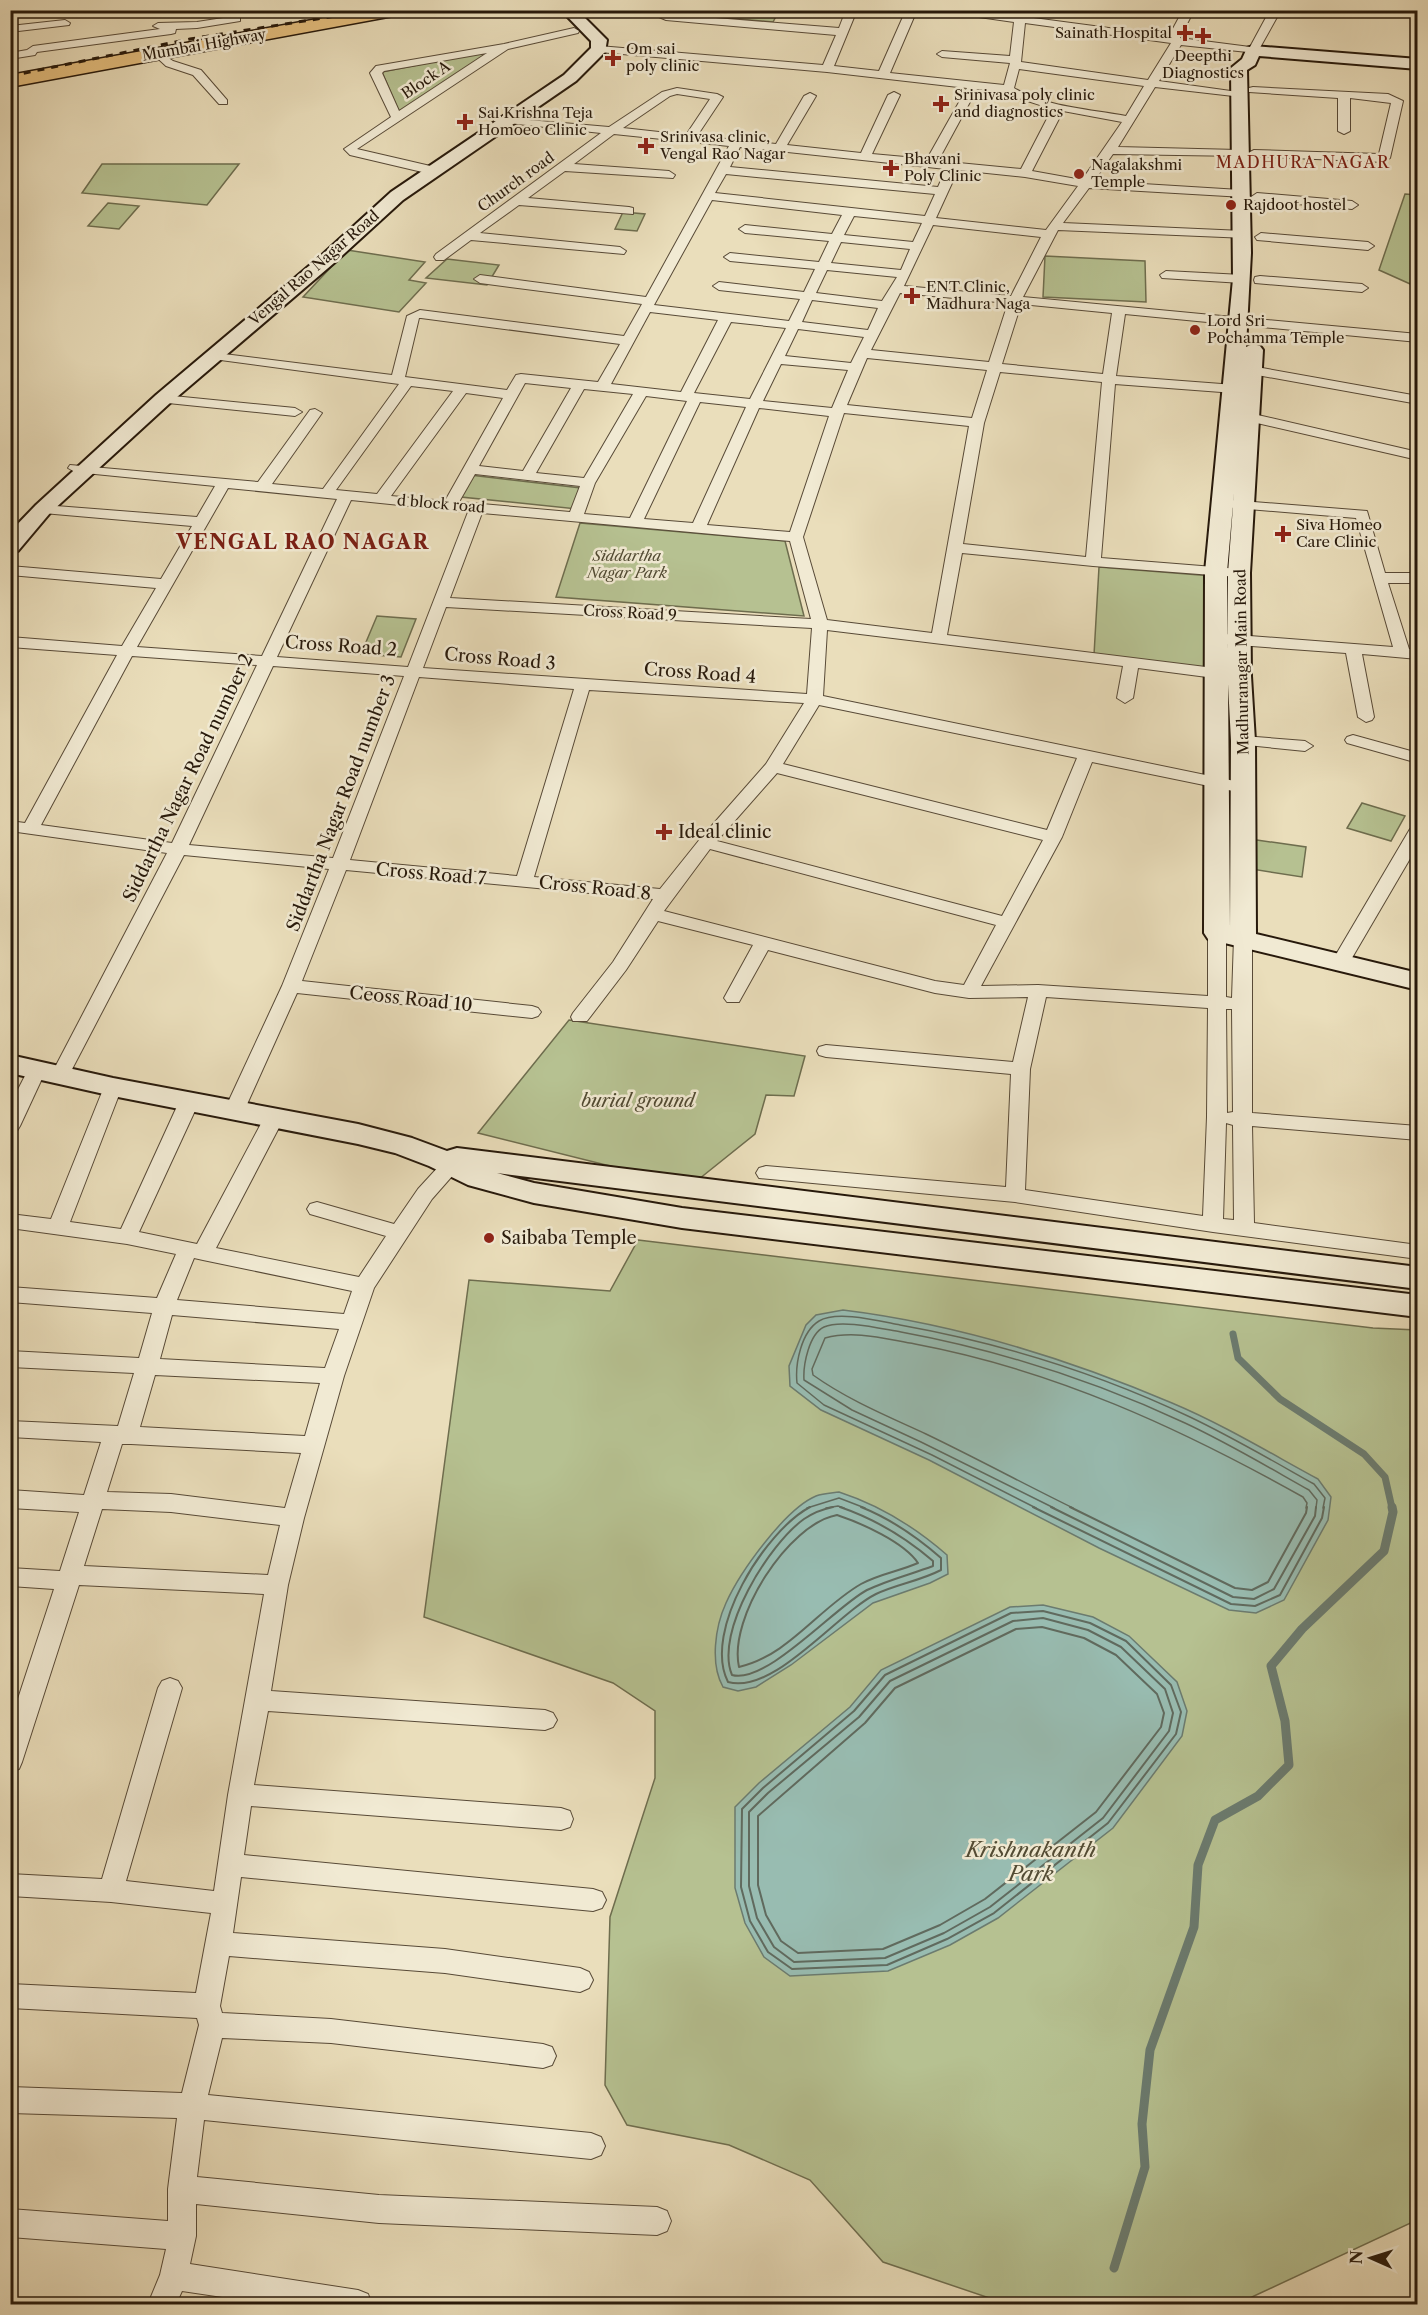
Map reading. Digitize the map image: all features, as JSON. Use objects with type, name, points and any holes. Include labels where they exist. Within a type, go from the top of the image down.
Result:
[{"type":"highway","name":"Mumbai Highway","points":[[10,66],[147,39],[234,18],[324,10]]},
{"type":"highway","name":"Mumbai Highway","points":[[10,81],[158,54],[338,16],[399,10]]},
{"type":"main road","points":[[550,10],[574,31]]},
{"type":"main road","points":[[568,10],[598,40],[599,48]]},
{"type":"main road","name":"Vengal Rao Nagar Road","points":[[10,534],[207,356],[322,258],[374,206],[431,170],[559,78],[583,53],[586,45],[574,31]]},
{"type":"main road","name":"Vengal Rao Nagar Road","points":[[502,119],[570,78],[599,48]]},
{"type":"main road","points":[[1251,56],[1418,64]]},
{"type":"main road","name":"Madhuranagar Main Road","points":[[1243,938],[1244,788],[1239,675],[1239,573],[1232,504],[1251,280],[1252,236],[1246,154],[1246,93],[1256,69],[1251,56]]},
{"type":"main road","name":"Vengal Rao Nagar Road","points":[[10,546],[81,468],[163,399],[207,356]]},
{"type":"main road","name":"Madhuranagar Main Road","points":[[1217,933],[1216,572],[1249,417],[1244,383]]},
{"type":"main road","points":[[1217,933],[1418,982]]},
{"type":"main road","points":[[36,1069],[113,1087],[358,1134],[402,1145],[449,1161],[478,1178],[534,1193],[682,1218],[1418,1306]]},
{"type":"main road","points":[[449,1161],[1418,1278]]},
{"type":"street","points":[[42,10],[41,13],[140,10]]},
{"type":"street","points":[[663,10],[657,14],[666,17],[781,22],[843,32]]},
{"type":"street","points":[[827,69],[852,10]]},
{"type":"street","points":[[883,75],[912,10]]},
{"type":"street","points":[[951,10],[1021,15],[1175,40],[1251,56],[1276,10]]},
{"type":"street","points":[[939,639],[977,423],[1016,299],[1052,230],[1110,150],[1152,85],[1189,10]]},
{"type":"street","points":[[10,29],[75,22],[76,12]]},
{"type":"street","points":[[1008,89],[1015,62],[1021,15]]},
{"type":"street","points":[[106,28],[171,26],[234,18]]},
{"type":"street","points":[[10,56],[31,53],[33,49],[171,31],[171,26]]},
{"type":"street","name":"Block A","points":[[504,46],[397,118],[376,71],[380,68],[574,31]]},
{"type":"street","points":[[599,48],[827,69],[1008,89],[1020,96],[1059,107],[1130,120]]},
{"type":"street","points":[[158,54],[165,63],[193,70],[223,102]]},
{"type":"street","points":[[942,54],[1015,62],[1152,85],[1198,90],[1344,94],[1388,97],[1397,101],[1384,158],[1110,150]]},
{"type":"street","points":[[931,162],[974,85]]},
{"type":"street","points":[[1193,102],[1198,90]]},
{"type":"street","name":"Church road","points":[[440,257],[611,131],[670,92],[714,95],[717,100],[689,139]]},
{"type":"street","points":[[1344,94],[1344,131]]},
{"type":"street","points":[[865,156],[894,95]]},
{"type":"street","points":[[779,148],[810,96]]},
{"type":"street","points":[[1025,173],[1059,107]]},
{"type":"street","points":[[397,118],[350,149],[351,151],[431,170]]},
{"type":"street","points":[[502,119],[931,162],[1025,173],[1085,184],[1352,205]]},
{"type":"street","points":[[602,388],[737,143]]},
{"type":"street","points":[[580,1017],[620,966],[665,895],[706,843],[773,767],[815,699],[820,624],[796,537],[859,360],[886,305],[905,274],[954,165]]},
{"type":"street","points":[[564,167],[669,175]]},
{"type":"street","points":[[723,170],[942,191]]},
{"type":"street","points":[[708,196],[929,221],[1052,230],[1252,236],[1368,246]]},
{"type":"street","points":[[519,201],[629,212]]},
{"type":"street","points":[[699,527],[754,405],[849,213]]},
{"type":"street","points":[[745,229],[917,246]]},
{"type":"street","points":[[470,236],[620,251]]},
{"type":"street","points":[[730,257],[905,274]]},
{"type":"street","points":[[1166,275],[1362,288]]},
{"type":"street","points":[[480,279],[726,318],[872,334]]},
{"type":"street","points":[[718,286],[886,305]]},
{"type":"street","points":[[897,289],[1418,338]]},
{"type":"street","points":[[1093,562],[1109,379],[1119,310]]},
{"type":"street","points":[[327,493],[402,381],[414,316],[420,314],[628,341]]},
{"type":"street","points":[[636,521],[726,318]]},
{"type":"street","points":[[207,356],[512,395]]},
{"type":"street","points":[[776,359],[859,360],[994,367],[1109,379],[1244,383],[1418,400]]},
{"type":"street","points":[[450,506],[521,378],[754,405],[977,423]]},
{"type":"street","points":[[527,476],[579,386]]},
{"type":"street","points":[[382,498],[462,389]]},
{"type":"street","points":[[576,516],[588,483],[641,392]]},
{"type":"street","points":[[163,399],[295,412]]},
{"type":"street","points":[[262,487],[315,413]]},
{"type":"street","points":[[1249,417],[1418,456]]},
{"type":"street","name":"d block road","points":[[81,468],[450,506],[796,537]]},
{"type":"street","points":[[471,469],[588,483]]},
{"type":"street","points":[[30,829],[127,651],[224,483]]},
{"type":"street","name":"Siddartha Nagar Road number 2","points":[[10,1126],[36,1069],[178,849],[346,495]]},
{"type":"street","points":[[1215,638],[1410,654],[1378,578],[1362,514],[1232,504]]},
{"type":"street","name":"Siddartha Nagar Road number 3","points":[[234,1111],[291,986],[477,507]]},
{"type":"street","points":[[43,509],[200,522]]},
{"type":"street","points":[[956,548],[1093,562],[1239,573]]},
{"type":"street","points":[[10,570],[165,584]]},
{"type":"street","points":[[1378,578],[1418,578]]},
{"type":"street","name":"Cross Road 9","points":[[440,602],[820,624],[1131,664],[1239,675]]},
{"type":"street","name":"Cross Road 2","points":[[10,642],[413,671]]},
{"type":"street","points":[[1353,650],[1366,717]]},
{"type":"street","points":[[1125,698],[1131,664]]},
{"type":"street","name":"Cross Road 3","points":[[413,671],[583,685]]},
{"type":"street","points":[[524,881],[583,685]]},
{"type":"street","name":"Cross Road 4","points":[[583,685],[815,699],[1244,788]]},
{"type":"street","points":[[1353,740],[1418,758]]},
{"type":"street","points":[[1243,741],[1305,746]]},
{"type":"street","points":[[969,992],[1053,837],[1086,757]]},
{"type":"street","points":[[773,767],[1053,837]]},
{"type":"street","name":"Cross Road 7","points":[[10,826],[178,849],[339,866],[524,881]]},
{"type":"street","points":[[1340,963],[1418,829]]},
{"type":"street","points":[[706,843],[1008,923]]},
{"type":"street","name":"Cross Road 8","points":[[524,881],[665,895]]},
{"type":"street","points":[[653,914],[935,987],[969,992],[1038,992],[1240,1004]]},
{"type":"street","name":"Madhuranagar Main Road","points":[[1213,1225],[1217,933]]},
{"type":"street","name":"Madhuranagar Main Road","points":[[1243,938],[1240,1004],[1244,1119],[1244,1229]]},
{"type":"street","points":[[733,998],[763,943]]},
{"type":"street","name":"Ceoss Road 10","points":[[291,986],[532,1012]]},
{"type":"street","points":[[1015,1195],[1021,1069],[1038,992]]},
{"type":"street","points":[[826,1052],[1021,1069]]},
{"type":"street","points":[[57,1227],[113,1087]]},
{"type":"street","points":[[128,1237],[189,1102]]},
{"type":"street","points":[[1216,1117],[1418,1133]]},
{"type":"street","points":[[10,1762],[94,1502],[147,1365],[165,1305],[274,1118]]},
{"type":"street","points":[[162,2304],[174,2276],[183,2236],[182,2189],[192,2106],[209,2015],[240,1795],[277,1586],[293,1518],[333,1376],[364,1286],[449,1161]]},
{"type":"street","points":[[766,1173],[1015,1195],[1213,1225],[1418,1252]]},
{"type":"street","points":[[317,1209],[399,1233]]},
{"type":"street","points":[[10,1221],[128,1237],[364,1286]]},
{"type":"street","points":[[10,1294],[352,1322]]},
{"type":"street","points":[[10,1359],[333,1376]]},
{"type":"street","points":[[10,1429],[120,1437],[315,1445]]},
{"type":"street","points":[[10,1499],[171,1503],[293,1518]]},
{"type":"street","points":[[10,1577],[277,1586]]},
{"type":"street","points":[[111,1891],[170,1688]]},
{"type":"street","points":[[258,1700],[545,1720]]},
{"type":"street","points":[[240,1795],[561,1819]]},
{"type":"street","points":[[231,1865],[593,1900]]},
{"type":"street","points":[[10,1885],[111,1891],[224,1903]]},
{"type":"street","points":[[219,1944],[445,1961],[580,1980]]},
{"type":"street","points":[[10,1996],[209,2015],[543,2056]]},
{"type":"street","points":[[10,2100],[192,2106],[591,2146]]},
{"type":"street","points":[[182,2189],[379,2210],[657,2222]]},
{"type":"street","points":[[10,2223],[183,2236]]},
{"type":"street","points":[[174,2276],[358,2304]]},
{"type":"green space","points":[[698,11],[779,11],[773,22],[683,14]]},
{"type":"green space","points":[[493,50],[400,114],[382,72]]},
{"type":"green space","points":[[102,164],[239,164],[207,205],[82,193]]},
{"type":"green space","points":[[1405,194],[1417,195],[1417,287],[1379,270]]},
{"type":"green space","points":[[108,203],[139,206],[119,229],[88,226]]},
{"type":"green space","points":[[623,212],[645,214],[637,231],[615,229]]},
{"type":"green space","points":[[347,250],[425,262],[409,280],[426,283],[399,312],[303,297]]},
{"type":"green space","points":[[1045,256],[1145,261],[1146,302],[1043,297]]},
{"type":"green space","points":[[447,259],[499,265],[487,285],[426,278]]},
{"type":"green space","points":[[470,475],[581,488],[577,509],[461,497]]},
{"type":"green space","name":"Siddartha Nagar Park","points":[[580,523],[785,541],[804,616],[556,597]]},
{"type":"green space","points":[[1099,567],[1225,577],[1226,670],[1094,655]]},
{"type":"green space","points":[[377,616],[416,619],[401,657],[361,654]]},
{"type":"green space","points":[[1362,803],[1405,816],[1391,841],[1347,828]]},
{"type":"green space","points":[[1250,839],[1306,847],[1302,877],[1245,868]]},
{"type":"green space","name":"burial ground","points":[[569,1020],[805,1056],[794,1096],[766,1095],[755,1134],[699,1179],[618,1168],[478,1133]]},
{"type":"green space","name":"Krishnakanth Park","points":[[638,1240],[1373,1328],[1417,1330],[1418,2216],[1415,2221],[1237,2304],[1007,2304],[883,2262],[810,2180],[729,2145],[627,2125],[605,2085],[610,1917],[655,1778],[655,1711],[613,1683],[424,1617],[469,1280],[610,1291]]},
{"type":"water","points":[[843,1310],[928,1324],[1010,1345],[1092,1371],[1191,1411],[1318,1479],[1331,1497],[1328,1520],[1284,1600],[1256,1613],[1229,1610],[1099,1548],[929,1460],[821,1410],[790,1386],[789,1366],[806,1325],[816,1315]]},
{"type":"water","points":[[839,1492],[882,1510],[922,1535],[947,1555],[948,1574],[930,1583],[873,1603],[791,1665],[756,1687],[738,1691],[723,1687],[716,1668],[717,1634],[722,1613],[733,1590],[752,1559],[791,1514],[816,1496]]},
{"type":"water","points":[[1043,1605],[1093,1617],[1129,1636],[1177,1682],[1187,1711],[1182,1736],[1113,1828],[998,1918],[950,1945],[888,1971],[790,1976],[764,1957],[745,1923],[735,1888],[735,1807],[759,1783],[850,1707],[881,1670],[1010,1607]]},
{"type":"waterway","points":[[1233,1334],[1238,1358],[1280,1399],[1364,1454],[1385,1477],[1392,1508]]},
{"type":"waterway","points":[[1114,2268],[1145,2167],[1142,2124],[1150,2050],[1194,1927],[1198,1865],[1215,1820],[1258,1796],[1289,1765],[1285,1721],[1271,1666],[1302,1629],[1384,1551],[1393,1512],[1392,1507]]},
{"type":"railway","points":[[10,76],[190,39],[374,10]]},
{"type":"place","name":"Sainath Hospital","points":[[1185,33]]},
{"type":"place","name":"Deepthi Diagnostics","points":[[1203,36]]},
{"type":"place","name":"Om sai poly clinic","points":[[613,58]]},
{"type":"place","name":"Srinivasa poly clinic and diagnostics","points":[[941,104]]},
{"type":"place","name":"Sai Krishna Teja Homoeo Clinic","points":[[465,122]]},
{"type":"place","name":"Srinivasa clinic, Vengal Rao Nagar","points":[[646,146]]},
{"type":"place","name":"Bhavani Poly Clinic","points":[[891,168]]},
{"type":"place","name":"Nagalakshmi Temple","points":[[1079,174]]},
{"type":"place","name":"Rajdoot hostel","points":[[1231,205]]},
{"type":"place","name":"ENT Clinic, Madhura Naga","points":[[912,296]]},
{"type":"place","name":"Lord Sri Pochamma Temple","points":[[1195,330]]},
{"type":"place","name":"Siva Homeo Care Clinic","points":[[1283,534]]},
{"type":"place","name":"Ideal clinic","points":[[664,832]]},
{"type":"place","name":"Saibaba Temple","points":[[489,1238]]},
{"type":"district","name":"MADHURA NAGAR","points":[[1303,162]]},
{"type":"district","name":"VENGAL RAO NAGAR","points":[[303,542]]}]
